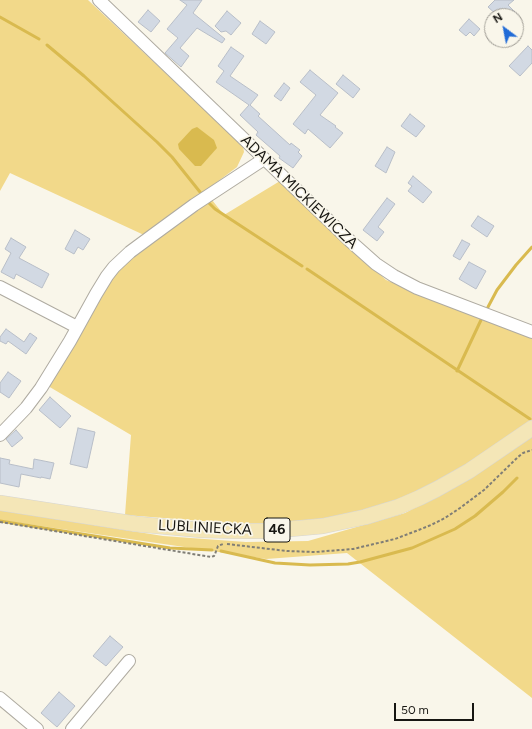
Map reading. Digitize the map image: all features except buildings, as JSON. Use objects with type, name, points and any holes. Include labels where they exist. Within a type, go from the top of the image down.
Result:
[{"type":"main road","name":"LUBLINIECKA","points":[[0,503],[136,524],[194,530],[262,531],[323,526],[365,518],[419,498],[470,471],[532,428]]},
{"type":"street","name":"ADAMA MICKIEWICZA","points":[[99,0],[348,240],[372,260],[394,276],[417,288],[532,332]]},
{"type":"street","points":[[0,435],[26,408],[41,388],[107,276],[114,267],[153,235],[194,205],[264,158]]},
{"type":"street","points":[[0,287],[77,327]]},
{"type":"street","points":[[72,729],[129,661]]},
{"type":"street","points":[[0,698],[37,729]]},
{"type":"shaded area","points":[[0,0],[88,0],[243,146],[244,152],[237,167],[144,235],[10,173],[0,191]]},
{"type":"shaded area","points":[[197,127],[214,140],[217,148],[201,166],[195,166],[179,149],[178,144],[192,129]]},
{"type":"shaded area","points":[[280,181],[386,280],[532,337],[532,422],[425,491],[340,518],[254,525],[125,515],[131,435],[48,386],[120,266],[212,200],[224,215]]},
{"type":"shaded area","points":[[532,436],[532,698],[347,553],[266,559],[0,520],[0,510],[163,536],[246,542],[308,541],[405,513],[453,488]]},
{"type":"waterway","points":[[0,17],[39,39]]},
{"type":"waterway","points":[[47,45],[84,76],[157,142],[172,157],[200,192]]},
{"type":"waterway","points":[[209,203],[215,209],[302,266]]},
{"type":"waterway","points":[[488,307],[497,290],[532,247]]},
{"type":"waterway","points":[[307,269],[530,419]]},
{"type":"waterway","points":[[457,371],[481,320]]},
{"type":"waterway","points":[[221,551],[275,563],[310,565],[348,564],[360,562],[412,548],[455,529],[475,516],[517,478]]},
{"type":"waterway","points":[[0,521],[170,548],[212,550]]}]
